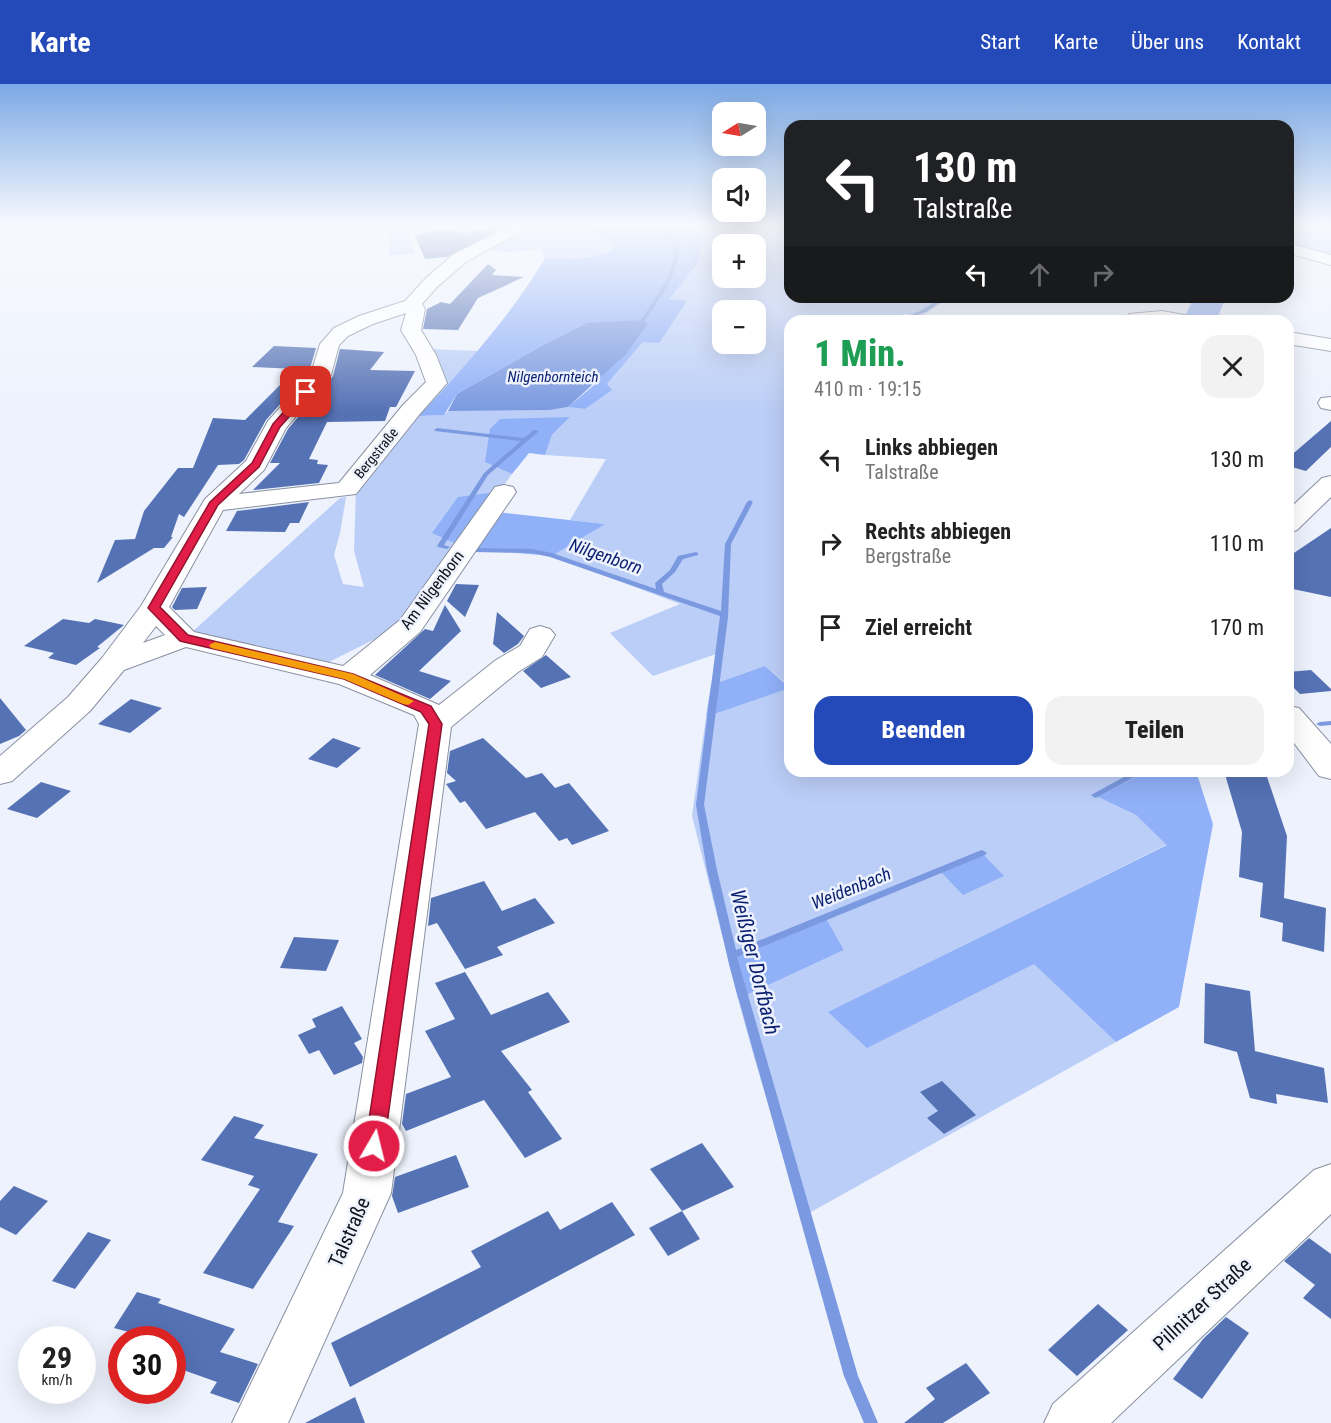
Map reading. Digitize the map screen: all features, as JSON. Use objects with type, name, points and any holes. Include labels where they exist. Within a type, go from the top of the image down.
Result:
[{"type":"street","points":[[0,774],[79,704],[113,664],[154,608],[213,504],[256,465],[276,426],[321,375],[330,344],[341,332],[366,320],[411,305],[427,287]]},
{"type":"street","name":"Bergstraße","points":[[213,504],[347,489],[411,410],[437,383],[426,355],[411,330],[416,309],[411,305]]},
{"type":"street","points":[[1294,339],[1331,345]]},
{"type":"street","points":[[1294,519],[1331,483]]},
{"type":"street","name":"Am Nilgenborn","points":[[349,677],[410,626],[504,492]]},
{"type":"street","points":[[154,608],[184,638],[349,677],[426,709],[435,724],[507,666],[532,651],[540,635]]},
{"type":"street","points":[[113,664],[184,638]]},
{"type":"street","points":[[1294,722],[1315,745],[1331,769]]},
{"type":"street","name":"Talstraße","points":[[260,1423],[367,1193],[435,724]]},
{"type":"street","name":"Pillnitzer Straße","points":[[1072,1423],[1331,1184]]},
{"type":"shaded area","points":[[526,287],[678,287],[669,299],[687,301],[659,343],[643,342],[607,384],[612,390],[585,409],[568,407],[600,380],[586,323],[457,394],[444,415],[419,416],[470,359]]},
{"type":"shaded area","points":[[675,287],[784,287],[784,303],[942,303],[923,315],[784,315],[784,682],[765,666],[711,685],[716,654],[653,676],[610,633],[680,604],[552,556],[604,524],[570,520],[606,459],[545,455],[552,435],[569,418],[485,461],[512,474],[405,620],[377,638],[325,664],[191,633],[340,498],[346,497],[334,555],[343,584],[364,587],[354,551],[356,489],[405,428],[419,416],[444,415],[448,411],[550,410],[568,407],[585,409],[611,390],[607,384],[643,342],[687,302],[669,300]]},
{"type":"shaded area","points":[[1191,303],[1224,303],[1218,315],[1185,315]]},
{"type":"shaded area","points":[[429,349],[479,351],[447,385]]},
{"type":"shaded area","points":[[570,417],[552,435],[545,455],[529,453],[512,474],[485,462],[490,429],[500,419]]},
{"type":"shaded area","points":[[497,492],[459,545],[432,533],[458,497]]},
{"type":"shaded area","points":[[496,512],[605,524],[552,556],[472,549]]},
{"type":"shaded area","points":[[765,666],[784,683],[784,690],[706,717],[711,685]]},
{"type":"shaded area","points":[[784,690],[784,777],[1135,777],[1098,797],[1136,815],[1168,844],[829,1012],[1034,963],[1116,1042],[802,1217],[738,999],[844,950],[826,918],[728,959],[692,816],[706,717]]},
{"type":"shaded area","points":[[1135,777],[1198,777],[1213,824],[1179,1007],[1116,1042],[1034,964],[867,1048],[828,1012],[1167,845],[1136,815],[1098,797]]},
{"type":"shaded area","points":[[982,853],[1004,876],[963,895],[939,870]]},
{"type":"shaded area","points":[[826,918],[844,950],[738,999],[728,959]]},
{"type":"water","name":"Nilgenbornteich","points":[[643,320],[648,324],[626,354],[568,407],[550,410],[448,411],[457,394],[586,323]]},
{"type":"building","points":[[466,287],[501,287],[478,298],[458,330],[423,329],[427,309],[441,302],[450,304]]},
{"type":"building","points":[[274,346],[316,348],[309,372],[266,420],[244,460],[239,464],[218,465],[184,517],[179,514],[171,537],[173,537],[164,548],[154,548],[97,583],[115,540],[135,539],[144,511],[178,468],[193,468],[213,418],[245,420],[296,369],[252,367]]},
{"type":"building","points":[[340,349],[384,352],[370,370],[415,371],[396,407],[390,407],[385,421],[327,422],[309,459],[318,460],[317,464],[328,465],[319,483],[253,490],[280,463],[270,463],[288,429],[333,376]]},
{"type":"building","points":[[1331,421],[1331,447],[1306,471],[1294,468],[1294,453]]},
{"type":"building","points":[[309,502],[299,523],[290,523],[285,532],[226,531],[237,511]]},
{"type":"building","points":[[1331,528],[1331,597],[1294,589],[1294,553]]},
{"type":"building","points":[[456,584],[479,585],[465,617],[447,601]]},
{"type":"building","points":[[207,587],[197,609],[175,610],[172,607],[182,588]]},
{"type":"building","points":[[445,605],[461,631],[419,671],[451,681],[430,699],[375,675],[425,629],[433,631]]},
{"type":"building","points":[[497,612],[524,636],[518,644],[504,653],[493,644]]},
{"type":"building","points":[[63,619],[89,623],[95,619],[124,625],[97,647],[100,648],[76,665],[48,658],[54,653],[24,646]]},
{"type":"building","points":[[546,655],[571,677],[541,688],[523,671]]},
{"type":"building","points":[[1311,670],[1331,691],[1300,694],[1294,688],[1294,671]]},
{"type":"building","points":[[0,698],[26,730],[19,736],[0,744]]},
{"type":"building","points":[[131,699],[162,708],[130,733],[98,724]]},
{"type":"building","points":[[333,738],[361,748],[337,768],[308,759]]},
{"type":"building","points":[[483,738],[526,778],[542,773],[555,788],[569,783],[609,831],[572,845],[567,838],[559,841],[535,812],[486,829],[465,801],[460,803],[446,784],[456,781],[447,773],[450,751]]},
{"type":"building","points":[[1226,777],[1267,777],[1287,836],[1284,898],[1326,908],[1324,952],[1282,941],[1283,923],[1260,917],[1263,883],[1239,877],[1242,832]]},
{"type":"building","points":[[41,782],[71,791],[37,818],[7,809]]},
{"type":"building","points":[[484,881],[502,911],[535,898],[555,923],[497,947],[503,955],[465,969],[437,923],[428,926],[431,898]]},
{"type":"building","points":[[294,937],[339,940],[326,971],[280,968]]},
{"type":"building","points":[[465,972],[491,1015],[548,992],[570,1022],[501,1051],[532,1090],[528,1092],[562,1139],[525,1158],[484,1100],[406,1131],[402,1124],[406,1094],[451,1077],[425,1031],[455,1019],[435,983]]},
{"type":"building","points":[[1205,983],[1250,991],[1255,1051],[1324,1068],[1328,1103],[1276,1094],[1277,1104],[1250,1098],[1237,1052],[1204,1043]]},
{"type":"building","points":[[342,1006],[362,1039],[354,1043],[363,1057],[362,1063],[334,1075],[319,1050],[309,1054],[298,1035],[316,1027],[312,1019]]},
{"type":"building","points":[[942,1081],[976,1115],[944,1134],[927,1118],[938,1111],[920,1092]]},
{"type":"building","points":[[234,1116],[264,1125],[254,1138],[318,1154],[278,1222],[294,1226],[253,1289],[203,1273],[260,1189],[248,1185],[254,1176],[201,1160]]},
{"type":"building","points":[[702,1143],[734,1187],[682,1211],[650,1169]]},
{"type":"building","points":[[456,1155],[469,1187],[398,1213],[392,1196],[395,1177]]},
{"type":"building","points":[[14,1186],[48,1201],[16,1235],[0,1227],[0,1201]]},
{"type":"building","points":[[612,1202],[635,1235],[350,1387],[331,1343],[481,1267],[471,1251],[548,1211],[560,1230]]},
{"type":"building","points":[[682,1211],[700,1239],[668,1256],[649,1228]]},
{"type":"building","points":[[88,1232],[111,1240],[75,1289],[52,1281]]},
{"type":"building","points":[[1309,1238],[1331,1254],[1331,1319],[1303,1298],[1315,1285],[1284,1261]]},
{"type":"building","points":[[137,1292],[161,1299],[158,1303],[235,1329],[220,1352],[258,1364],[239,1403],[210,1393],[217,1382],[186,1371],[186,1326],[115,1326]]},
{"type":"building","points":[[1098,1304],[1128,1330],[1077,1376],[1048,1350]]},
{"type":"building","points":[[1226,1317],[1249,1333],[1202,1399],[1173,1379],[1203,1339]]},
{"type":"building","points":[[966,1363],[990,1393],[943,1423],[904,1423],[935,1399],[926,1388]]},
{"type":"building","points":[[355,1397],[365,1423],[305,1423]]},
{"type":"waterway","name":"Nilgenborn","points":[[643,320],[664,287]]},
{"type":"waterway","points":[[913,315],[936,303]]},
{"type":"waterway","points":[[437,430],[526,440]]},
{"type":"waterway","name":"Nilgenborn","points":[[526,440],[536,431]]},
{"type":"waterway","name":"Nilgenborn","points":[[447,547],[440,546],[486,474],[526,440]]},
{"type":"waterway","name":"Weißiger Dorfbach","points":[[750,502],[728,544],[724,617],[700,805],[712,870],[735,968],[851,1376],[871,1423]]},
{"type":"waterway","name":"Nilgenborn","points":[[473,550],[532,551],[552,555],[724,615]]},
{"type":"waterway","points":[[661,593],[658,583],[673,571],[680,557],[696,554]]},
{"type":"waterway","name":"Weidenbach","points":[[1320,724],[1331,723]]},
{"type":"waterway","name":"Weidenbach","points":[[1095,795],[1130,777]]},
{"type":"waterway","name":"Weidenbach","points":[[732,955],[982,853]]},
{"type":"slow traffic","points":[[215,645],[349,677],[408,701]]},
{"type":"route","points":[[306,392],[276,426],[256,465],[213,504],[154,608],[184,638],[349,677],[426,709],[435,724],[374,1146]]}]
